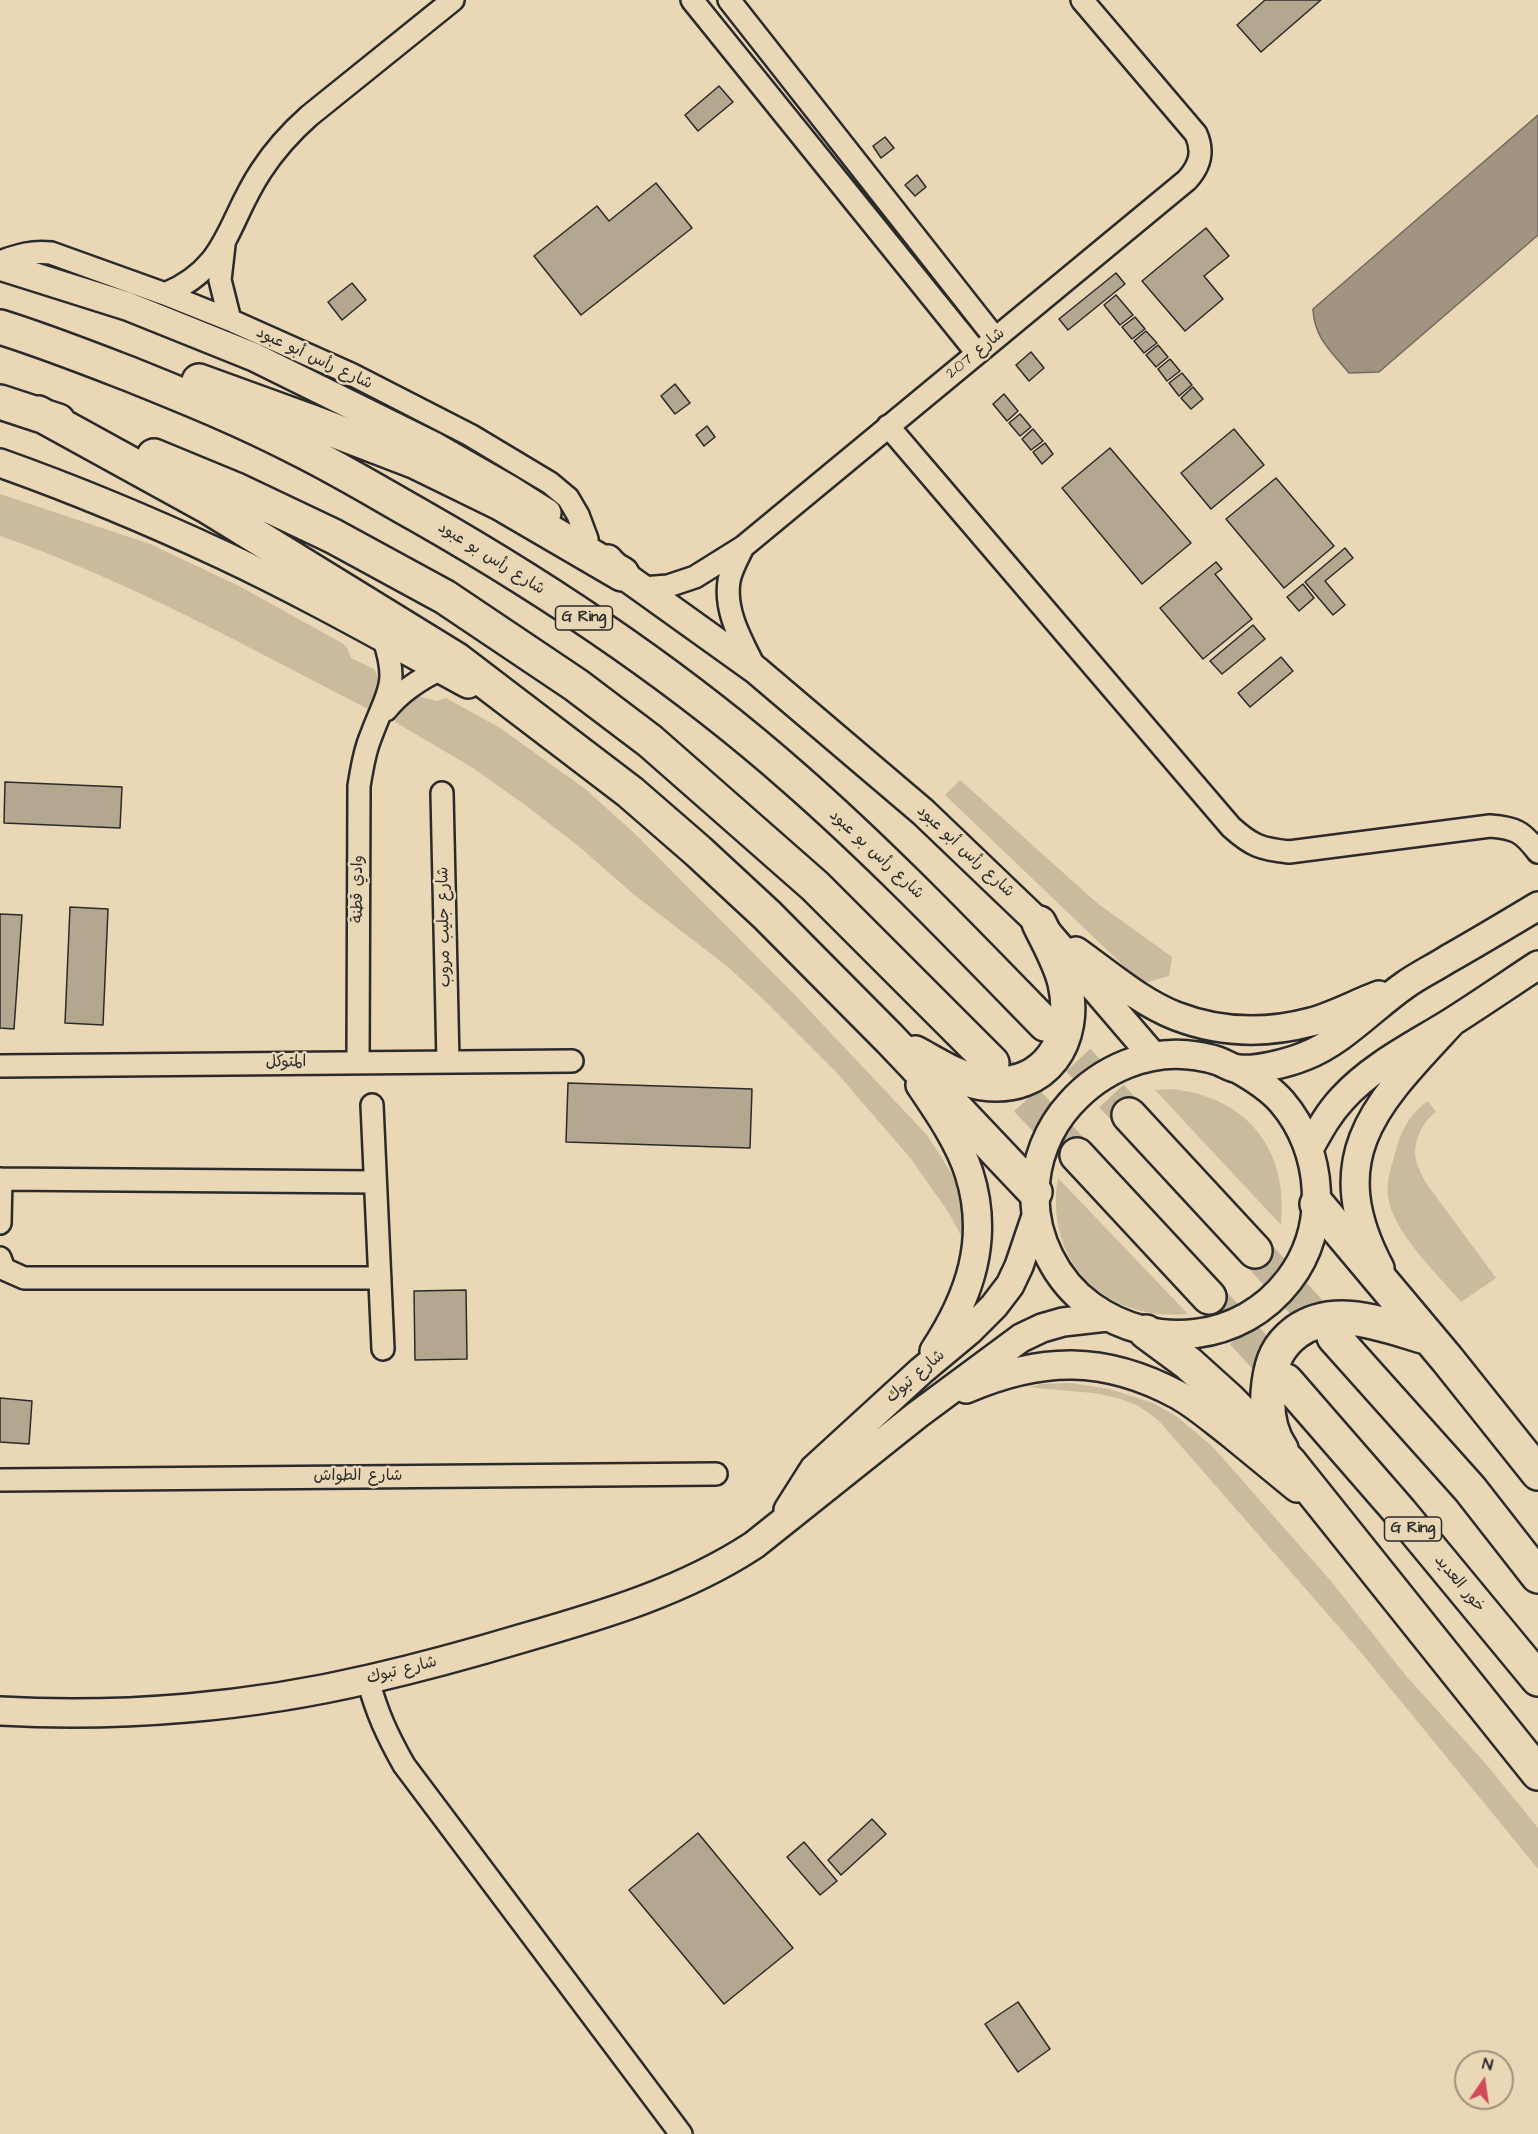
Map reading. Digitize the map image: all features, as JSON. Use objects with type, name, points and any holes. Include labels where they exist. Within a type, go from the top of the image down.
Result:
[{"type":"highway","name":"شارع رأس بو عبود","points":[[0,327],[38,339],[210,406],[300,449],[462,540],[598,627],[727,723],[794,777],[919,895],[1045,1024]]},
{"type":"highway","points":[[38,339],[214,386],[405,458],[456,480],[502,504],[632,581]]},
{"type":"highway","points":[[0,402],[38,413],[139,450],[234,489],[333,536],[445,597],[505,636],[576,685],[650,741],[815,886],[992,1063]]},
{"type":"highway","points":[[38,413],[207,506],[457,660],[630,792],[767,915],[890,1040],[1035,1204]]},
{"type":"highway","points":[[890,1040],[954,1074],[981,1083],[996,1084],[1018,1081],[1034,1074],[1046,1065],[1060,1046],[1069,1017],[1065,981],[1039,923]]},
{"type":"highway","points":[[1129,1115],[1255,1251]]},
{"type":"highway","points":[[1077,1155],[1209,1297]]},
{"type":"highway","points":[[1317,1204],[1538,1473]]},
{"type":"highway","points":[[1290,1463],[1276,1441],[1268,1416],[1271,1362],[1286,1340],[1308,1324],[1332,1318],[1357,1318],[1429,1338]]},
{"type":"highway","points":[[1146,1332],[1188,1363],[1229,1400],[1290,1463],[1538,1773]]},
{"type":"highway","points":[[1334,1336],[1470,1489],[1538,1576]]},
{"type":"highway","name":"خور العديد","points":[[1286,1380],[1400,1512],[1538,1679]]},
{"type":"street","points":[[165,294],[198,276],[224,245],[261,171],[290,134],[309,116],[453,0]]},
{"type":"street","points":[[692,0],[977,353]]},
{"type":"street","points":[[729,0],[994,338]]},
{"type":"street","name":"شارع 207","points":[[743,547],[1194,172],[1200,155],[1200,143],[1196,134],[1082,0]]},
{"type":"street","points":[[224,245],[220,280],[230,320]]},
{"type":"street","name":"شارع رأس أبو عبود","points":[[0,264],[35,252],[51,253],[230,320],[351,374],[470,435],[550,483],[568,498],[578,515],[587,539]]},
{"type":"street","name":"شارع رأس أبو عبود","points":[[0,264],[127,306],[254,357],[432,445],[509,489],[587,539],[632,581],[756,670],[923,812],[1039,923],[1153,1056]]},
{"type":"street","points":[[888,426],[1248,843],[1269,850],[1289,852],[1490,826],[1514,828],[1538,852]]},
{"type":"street","points":[[0,464],[128,513],[224,555],[383,637],[532,718]]},
{"type":"street","points":[[632,581],[668,586],[695,578],[743,547]]},
{"type":"street","name":"شارع رأس أبو عبود","points":[[743,547],[730,577],[729,600],[736,628],[756,670]]},
{"type":"street","name":"وادي قطنة","points":[[358,1063],[359,786],[363,761],[371,735],[389,695],[392,675],[390,656],[383,637]]},
{"type":"street","name":"وادي قطنة","points":[[379,719],[394,699],[408,687],[441,669]]},
{"type":"street","name":"شارع جليب مروب","points":[[442,793],[448,1062]]},
{"type":"street","points":[[1238,1069],[1275,1065],[1306,1056],[1346,1032],[1406,984],[1538,906]]},
{"type":"street","points":[[1039,923],[1144,998],[1175,1016],[1206,1025],[1246,1031],[1278,1029],[1313,1021],[1406,984]]},
{"type":"street","points":[[1309,1149],[1323,1124],[1342,1099],[1364,1078],[1538,965]]},
{"type":"street","points":[[1396,1298],[1368,1245],[1361,1226],[1355,1188],[1356,1167],[1361,1144],[1385,1096],[1452,1022]]},
{"type":"street","points":[[890,1040],[940,1114],[956,1144],[969,1173],[976,1204],[978,1229],[973,1272],[951,1323],[921,1371]]},
{"type":"street","points":[[1193,1055],[1216,1060],[1238,1069],[1261,1083],[1282,1102],[1298,1124],[1309,1149],[1316,1176],[1317,1204],[1309,1244],[1290,1279],[1261,1308],[1226,1327],[1186,1335],[1146,1332],[1107,1317],[1081,1299],[1060,1275],[1044,1247],[1035,1204],[1041,1153],[1058,1118],[1083,1089],[1116,1067],[1153,1056],[1193,1055]]},
{"type":"street","name":"المتوكل","points":[[0,1066],[572,1061]]},
{"type":"street","points":[[372,1105],[383,1349]]},
{"type":"street","points":[[0,1224],[1,1179],[375,1182]]},
{"type":"street","name":"شارع تبوك","points":[[777,1526],[814,1470],[994,1306],[1010,1285],[1019,1266],[1035,1204]]},
{"type":"street","points":[[0,1258],[4,1269],[24,1278],[380,1278]]},
{"type":"street","name":"شارع تبوك","points":[[0,1712],[82,1713],[185,1708],[261,1699],[368,1680],[571,1624],[653,1596],[725,1564],[754,1545],[917,1415],[1021,1338],[1053,1325],[1107,1317]]},
{"type":"street","points":[[917,1415],[967,1389],[1001,1375],[1032,1367],[1070,1365],[1104,1368],[1142,1379],[1178,1396],[1214,1421],[1337,1520]]},
{"type":"street","name":"شارع الطواش","points":[[0,1480],[716,1474]]},
{"type":"street","points":[[368,1680],[386,1735],[404,1765],[681,2134]]},
{"type":"shaded area","points":[[1538,115],[1538,235],[1379,372],[1349,373],[1320,336],[1313,309]]},
{"type":"shaded area","points":[[0,494],[150,544],[239,586],[342,643],[351,658],[374,669],[377,674],[378,689],[371,709],[141,594],[0,536]]},
{"type":"shaded area","points":[[418,696],[437,701],[446,698],[500,728],[584,788],[633,832],[795,995],[926,1134],[953,1176],[959,1192],[965,1220],[963,1233],[960,1234],[949,1213],[911,1159],[837,1073],[728,967],[632,893],[582,849],[528,807],[473,768],[395,722],[404,706]]},
{"type":"shaded area","points":[[960,780],[1097,903],[1172,957],[1169,976],[1144,983],[1129,971],[945,795]]},
{"type":"shaded area","points":[[1173,1089],[1200,1094],[1223,1104],[1242,1116],[1258,1132],[1270,1151],[1278,1173],[1282,1198],[1281,1225],[1155,1090]]},
{"type":"shaded area","points":[[1428,1101],[1436,1112],[1426,1121],[1419,1133],[1415,1147],[1418,1166],[1426,1183],[1496,1278],[1461,1302],[1407,1238],[1391,1210],[1388,1196],[1390,1173],[1401,1135],[1408,1122]]},
{"type":"shaded area","points":[[1058,1178],[1188,1314],[1158,1314],[1131,1308],[1107,1297],[1087,1280],[1071,1260],[1061,1236],[1056,1208]]},
{"type":"shaded area","points":[[1071,1383],[1109,1389],[1153,1403],[1176,1416],[1212,1446],[1330,1580],[1407,1677],[1486,1764],[1538,1828],[1538,1869],[1359,1650],[1160,1422],[1146,1411],[1115,1397],[1030,1387],[1041,1384]]},
{"type":"building","points":[[1265,0],[1321,0],[1261,52],[1237,25]]},
{"type":"building","points":[[719,86],[733,102],[698,131],[685,115]]},
{"type":"building","points":[[885,137],[894,148],[881,158],[873,146]]},
{"type":"building","points":[[917,175],[926,187],[915,196],[905,185]]},
{"type":"building","points":[[656,183],[692,228],[581,315],[534,256],[597,206],[609,221]]},
{"type":"building","points":[[1206,228],[1229,256],[1204,276],[1223,299],[1185,331],[1142,281]]},
{"type":"building","points":[[1116,273],[1125,284],[1068,330],[1059,319]]},
{"type":"building","points":[[352,283],[366,300],[342,320],[328,302]]},
{"type":"building","points":[[1116,295],[1133,315],[1120,325],[1104,305]]},
{"type":"building","points":[[1135,317],[1145,329],[1132,339],[1122,327]]},
{"type":"building","points":[[1146,331],[1157,343],[1144,353],[1134,341]]},
{"type":"building","points":[[1158,345],[1168,357],[1156,367],[1146,355]]},
{"type":"building","points":[[1031,352],[1044,368],[1029,381],[1016,365]]},
{"type":"building","points":[[1170,359],[1180,371],[1167,381],[1158,369]]},
{"type":"building","points":[[1182,373],[1192,385],[1179,396],[1169,383]]},
{"type":"building","points":[[675,384],[690,403],[675,414],[661,396]]},
{"type":"building","points":[[1193,387],[1203,399],[1191,409],[1181,398]]},
{"type":"building","points":[[1004,394],[1018,411],[1007,421],[993,404]]},
{"type":"building","points":[[1020,414],[1031,427],[1020,436],[1009,423]]},
{"type":"building","points":[[707,426],[715,437],[704,446],[696,435]]},
{"type":"building","points":[[1033,429],[1043,441],[1031,450],[1022,439]]},
{"type":"building","points":[[1234,429],[1264,465],[1211,509],[1181,473]]},
{"type":"building","points":[[1045,443],[1053,454],[1042,464],[1033,452]]},
{"type":"building","points":[[1110,448],[1191,543],[1142,584],[1062,488]]},
{"type":"building","points":[[1276,478],[1334,546],[1284,588],[1226,519]]},
{"type":"building","points":[[1345,548],[1353,558],[1325,581],[1345,605],[1333,615],[1305,582]]},
{"type":"building","points":[[1216,562],[1222,569],[1215,574],[1252,619],[1203,659],[1160,608]]},
{"type":"building","points":[[1303,584],[1314,598],[1299,611],[1287,597]]},
{"type":"building","points":[[1253,625],[1265,639],[1222,674],[1210,661]]},
{"type":"building","points":[[1281,657],[1293,671],[1250,707],[1238,693]]},
{"type":"building","points":[[5,782],[122,787],[120,828],[4,823]]},
{"type":"building","points":[[70,907],[108,909],[103,1025],[65,1023]]},
{"type":"building","points":[[0,914],[22,915],[14,1029],[0,1028]]},
{"type":"building","points":[[568,1083],[752,1089],[750,1148],[566,1142]]},
{"type":"building","points":[[466,1290],[467,1359],[415,1360],[414,1291]]},
{"type":"building","points":[[0,1398],[32,1401],[29,1444],[0,1442]]},
{"type":"building","points":[[872,1819],[886,1834],[841,1875],[828,1860]]},
{"type":"building","points":[[698,1833],[793,1948],[724,2004],[629,1890]]},
{"type":"building","points":[[804,1842],[837,1881],[820,1895],[787,1857]]},
{"type":"building","points":[[1018,2002],[1050,2049],[1018,2072],[985,2024]]},
{"type":"tunnel","points":[[1045,1024],[1129,1115]]},
{"type":"tunnel","points":[[993,1064],[1077,1155]]},
{"type":"tunnel","points":[[1255,1251],[1334,1337]]},
{"type":"tunnel","points":[[1209,1297],[1286,1381]]}]
